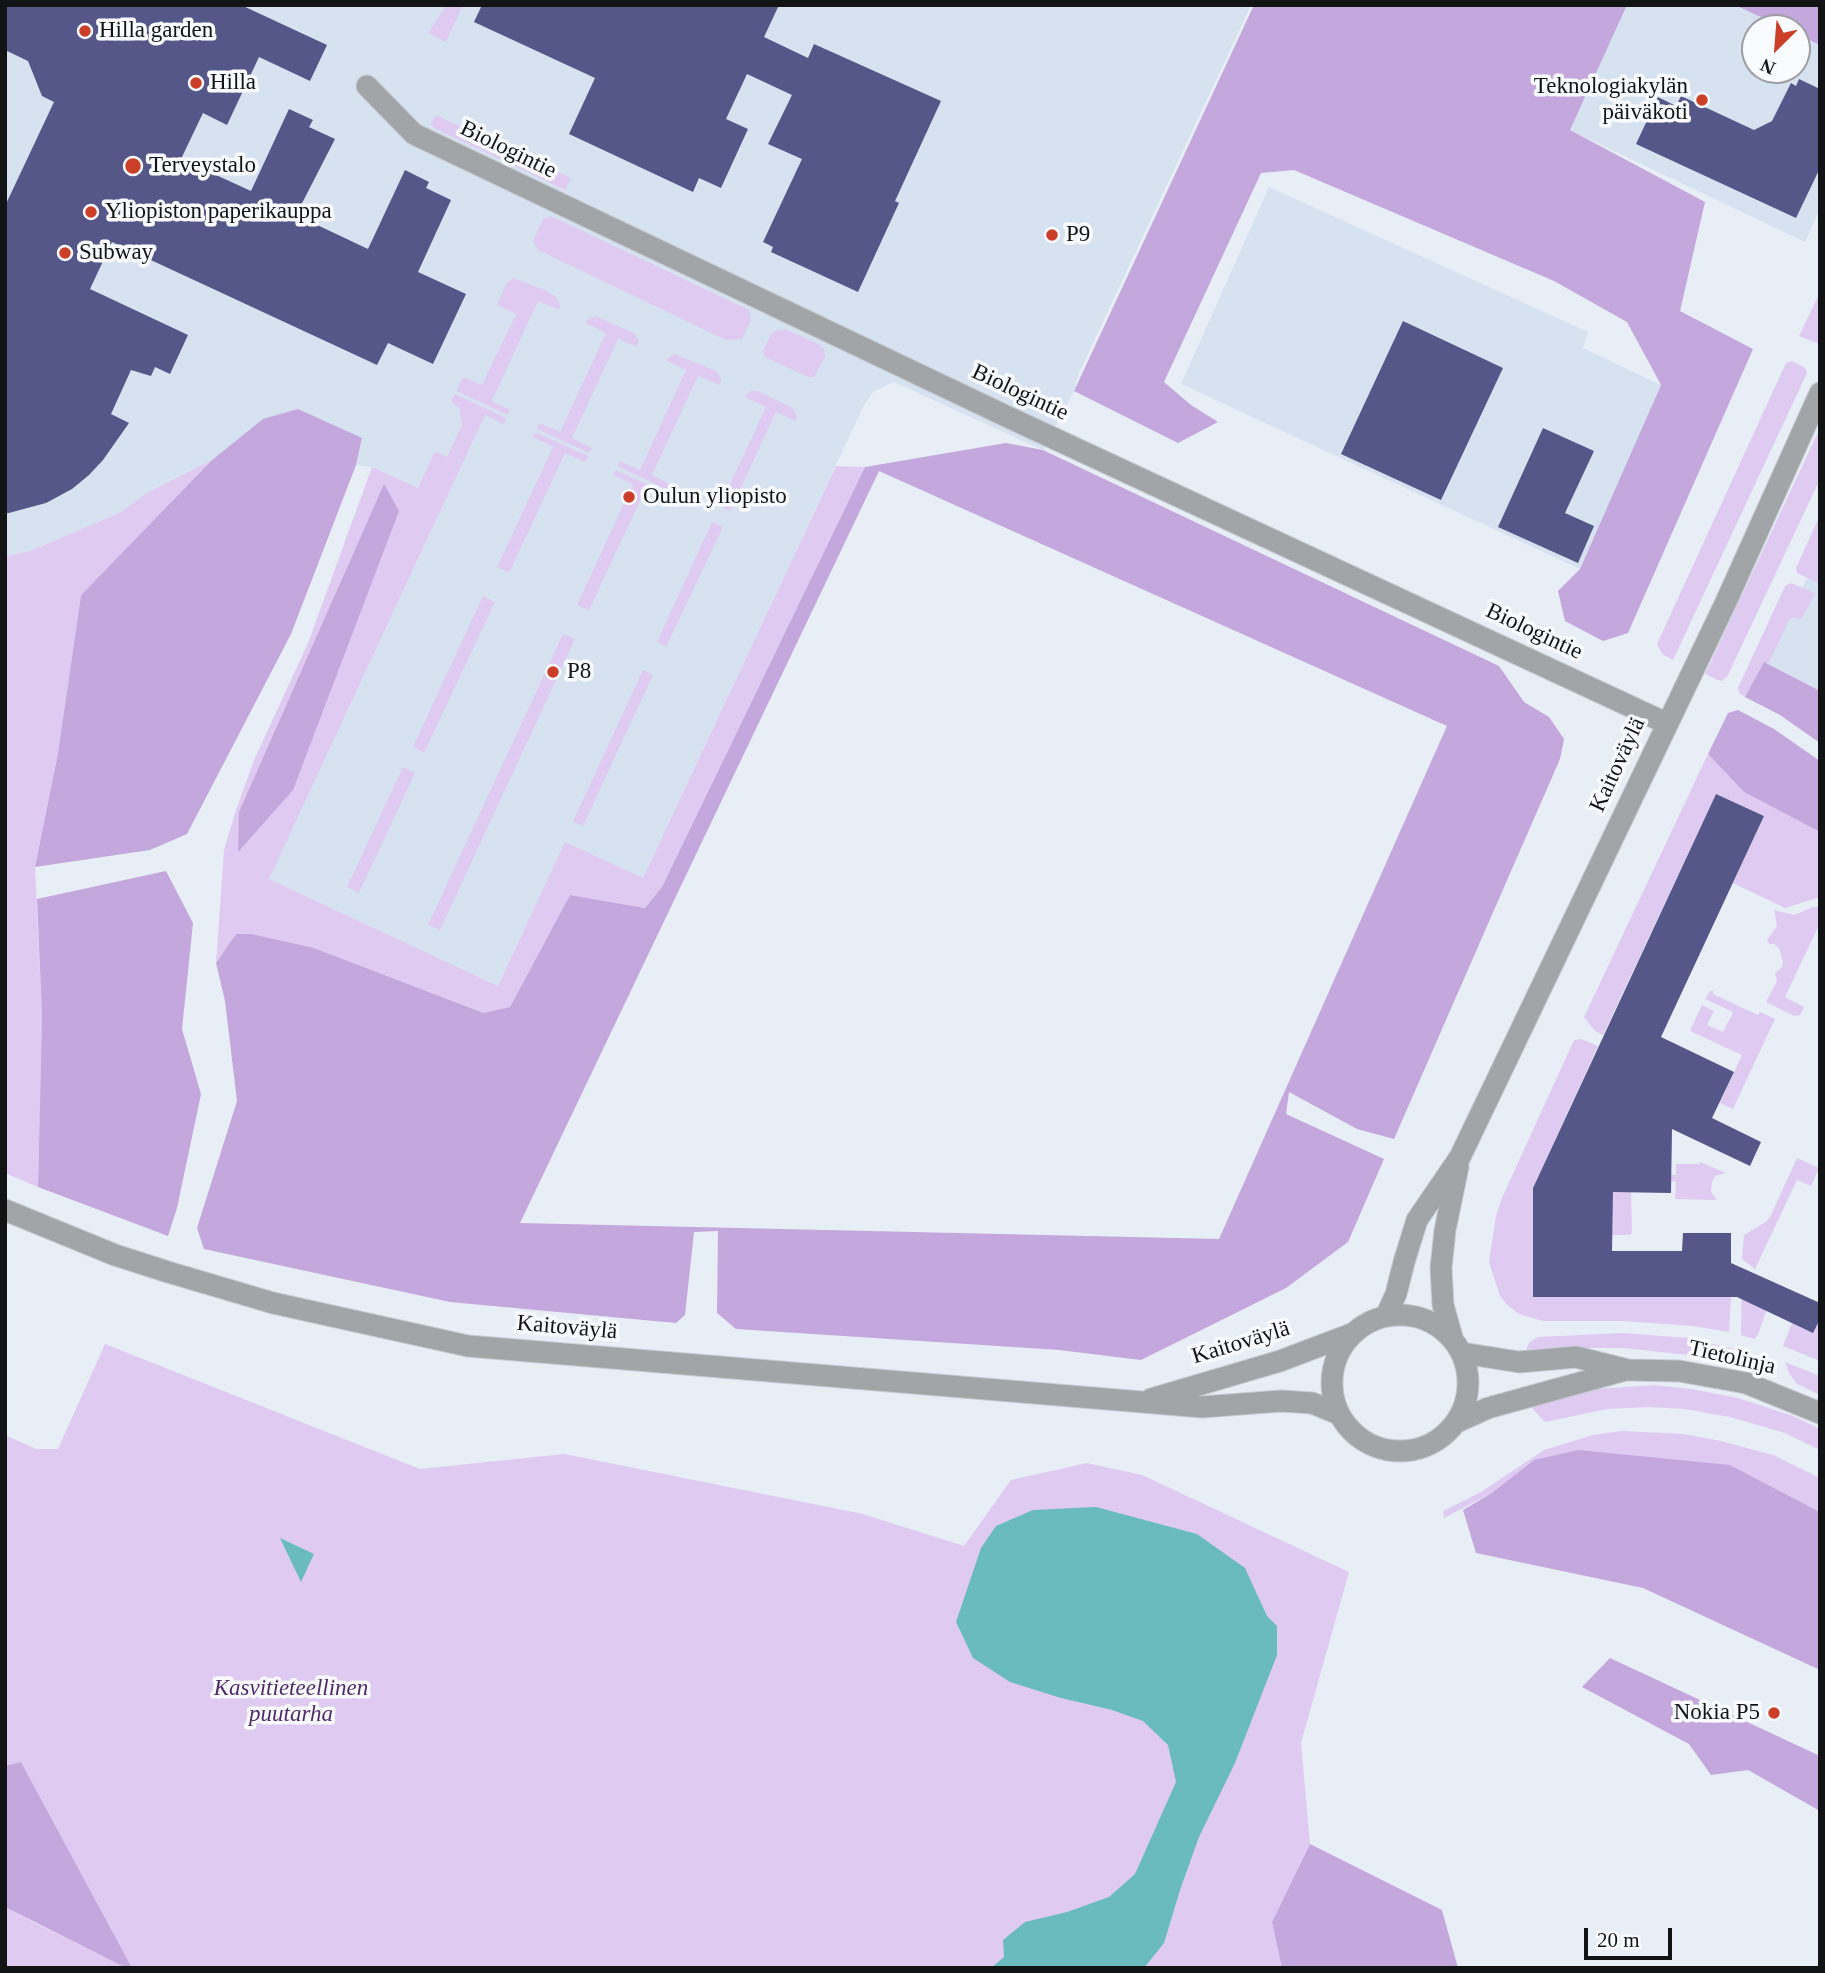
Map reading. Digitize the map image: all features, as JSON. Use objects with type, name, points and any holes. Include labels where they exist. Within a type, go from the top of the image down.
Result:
[{"type":"street","name":"Biologintie","points":[[367,86],[414,134],[1020,423],[1666,723]]},
{"type":"street","name":"Kaitoväylä","points":[[1385,1316],[1396,1294],[1417,1220],[1460,1157],[1725,604],[1820,393]]},
{"type":"street","name":"Kaitoväylä","points":[[1457,1345],[1443,1305],[1441,1268],[1445,1230],[1460,1157]]},
{"type":"street","name":"Kaitoväylä","points":[[5,1210],[115,1255],[168,1272],[274,1303],[468,1346],[1202,1407],[1312,1403],[1339,1414]]},
{"type":"street","points":[[1404,1314],[1438,1325],[1457,1345],[1468,1370],[1469,1388],[1457,1422],[1430,1444],[1413,1450],[1378,1448],[1363,1440],[1349,1428],[1339,1414],[1333,1397],[1332,1380],[1339,1354],[1354,1333],[1368,1322],[1385,1316],[1404,1314]]},
{"type":"street","name":"Kaitoväylä","points":[[1143,1401],[1280,1361],[1354,1333]]},
{"type":"street","name":"Tietolinja","points":[[1457,1345],[1519,1362],[1576,1357],[1628,1370],[1679,1371],[1746,1383],[1820,1412]]},
{"type":"street","name":"Tietolinja","points":[[1457,1422],[1488,1408],[1628,1370]]},
{"type":"shaded area","name":"Oulun yliopisto","points":[[5,5],[1251,5],[1078,375],[1074,391],[1043,450],[894,382],[874,391],[864,405],[643,879],[565,843],[498,986],[268,879],[445,501],[372,467],[356,465],[362,438],[263,420],[212,460],[145,494],[121,512],[30,551],[5,556]]},
{"type":"shaded area","points":[[1254,5],[1627,5],[1570,130],[1705,202],[1680,311],[1753,349],[1628,633],[1603,641],[1565,621],[1558,591],[1580,569],[1661,385],[1627,322],[1554,281],[1294,170],[1261,173],[1164,382],[1191,405],[1218,422],[1178,443],[1074,391]]},
{"type":"shaded area","name":"Teknologiakylän päiväkoti","points":[[1627,5],[1735,5],[1754,14],[1741,14],[1741,84],[1811,84],[1811,41],[1820,45],[1820,209],[1805,242],[1570,130]]},
{"type":"shaded area","points":[[1735,5],[1820,5],[1820,45],[1811,41],[1811,14],[1754,14]]},
{"type":"shaded area","points":[[1269,187],[1588,332],[1583,348],[1661,385],[1580,569],[1181,384]]},
{"type":"shaded area","points":[[298,409],[362,438],[356,465],[291,634],[187,834],[150,850],[35,867],[58,753],[81,595],[212,460],[263,419]]},
{"type":"shaded area","points":[[1006,443],[1043,450],[1499,666],[1524,702],[1549,717],[1564,739],[1560,759],[1394,1139],[1357,1129],[1289,1092],[1286,1114],[1384,1159],[1348,1242],[1286,1288],[1141,1360],[1059,1350],[736,1329],[717,1313],[718,1231],[694,1232],[685,1315],[676,1323],[450,1302],[204,1249],[197,1228],[237,1101],[225,1001],[216,963],[236,934],[251,934],[314,948],[484,1013],[510,1007],[570,895],[645,908],[662,887],[865,467]],"holes":[[[879,471],[1447,726],[1219,1239],[520,1223]]]},
{"type":"shaded area","points":[[384,484],[399,511],[293,790],[238,852],[239,812]]},
{"type":"shaded area","points":[[1820,553],[1820,691],[1764,662]]},
{"type":"shaded area","points":[[1764,662],[1820,691],[1820,743],[1780,715],[1745,697]]},
{"type":"shaded area","points":[[1738,710],[1774,729],[1820,761],[1820,832],[1744,792],[1708,754],[1728,713]]},
{"type":"shaded area","points":[[166,871],[193,923],[182,1029],[201,1094],[177,1208],[168,1236],[38,1187],[42,1015],[37,899]]},
{"type":"shaded area","points":[[1578,1450],[1730,1465],[1820,1512],[1820,1670],[1643,1588],[1476,1553],[1463,1510],[1492,1493],[1534,1460]]},
{"type":"shaded area","points":[[1610,1658],[1820,1756],[1820,1811],[1748,1770],[1711,1775],[1689,1744],[1582,1687]]},
{"type":"shaded area","points":[[21,1762],[132,1968],[126,1968],[5,1907],[5,1766]]},
{"type":"shaded area","points":[[1310,1844],[1442,1910],[1458,1968],[1282,1968],[1272,1922]]},
{"type":"green space","points":[[442,5],[463,5],[446,42],[428,33],[445,7]]},
{"type":"green space","points":[[435,116],[571,178],[565,190],[434,128],[431,123]]},
{"type":"green space","points":[[551,216],[749,310],[751,320],[742,339],[726,340],[538,250],[533,241],[543,219]]},
{"type":"green space","points":[[513,278],[547,291],[556,297],[560,305],[559,310],[538,301],[492,401],[510,410],[508,415],[456,391],[463,377],[482,385],[516,314],[497,305],[506,284]]},
{"type":"green space","points":[[1820,292],[1820,343],[1819,344],[1799,336]]},
{"type":"green space","points":[[595,316],[634,333],[639,341],[637,347],[618,339],[572,438],[592,448],[589,453],[537,429],[539,423],[560,432],[606,333],[585,323]]},
{"type":"green space","points":[[785,329],[824,349],[825,357],[814,377],[808,377],[765,357],[763,351],[772,332]]},
{"type":"green space","points":[[674,354],[716,371],[721,379],[720,385],[698,376],[652,475],[672,485],[670,491],[617,466],[620,461],[640,470],[686,370],[666,360]]},
{"type":"green space","points":[[1792,361],[1805,368],[1807,373],[1673,660],[1662,654],[1657,644],[1786,363]]},
{"type":"green space","points":[[750,391],[758,391],[793,408],[797,417],[796,421],[776,412],[730,511],[720,506],[766,407],[745,397]]},
{"type":"green space","points":[[455,394],[506,418],[504,424],[485,415],[269,879],[498,986],[565,842],[643,878],[836,466],[865,467],[662,887],[645,908],[570,895],[510,1007],[485,1013],[314,948],[236,934],[216,963],[224,850],[236,810],[254,760],[308,643],[372,467],[418,488],[435,451],[447,457],[462,425],[460,409],[451,401]]},
{"type":"green space","points":[[1820,428],[1820,479],[1728,675],[1722,681],[1715,679],[1705,674]]},
{"type":"green space","points":[[535,432],[588,456],[585,462],[565,453],[509,573],[497,567],[553,447],[533,437]]},
{"type":"green space","points":[[212,460],[81,595],[58,753],[35,867],[42,1015],[38,1187],[5,1173],[5,556],[30,551],[121,512],[145,494]]},
{"type":"green space","points":[[616,470],[668,494],[666,499],[645,490],[589,610],[577,605],[633,484],[613,475]]},
{"type":"green space","points":[[1820,515],[1820,584],[1797,573],[1796,568]]},
{"type":"green space","points":[[712,522],[723,527],[666,647],[657,642]]},
{"type":"green space","points":[[1791,583],[1815,593],[1801,620],[1795,617],[1789,620],[1769,663],[1764,663],[1745,697],[1739,693],[1738,688],[1785,586]]},
{"type":"green space","points":[[483,596],[495,602],[424,753],[413,747]]},
{"type":"green space","points":[[563,634],[575,639],[440,930],[428,925]]},
{"type":"green space","points":[[643,670],[653,675],[583,826],[573,821]]},
{"type":"green space","points":[[1708,754],[1744,792],[1820,832],[1820,897],[1785,908],[1733,883],[1764,816],[1716,794],[1603,1035],[1595,1031],[1584,1017]]},
{"type":"green space","points":[[403,767],[415,773],[359,893],[347,887]]},
{"type":"green space","points":[[1820,907],[1820,923],[1785,997],[1804,1007],[1800,1015],[1794,1016],[1766,1002],[1777,981],[1775,973],[1782,967],[1783,962],[1779,948],[1769,944],[1767,940],[1777,926],[1774,910],[1794,915]]},
{"type":"green space","points":[[1710,991],[1758,1015],[1760,1012],[1775,1019],[1733,1109],[1720,1103],[1742,1055],[1690,1031],[1702,1005],[1714,1011],[1707,1025],[1723,1032],[1733,1012],[1705,999]]},
{"type":"green space","points":[[1581,1039],[1598,1046],[1533,1188],[1533,1297],[1731,1297],[1729,1332],[1693,1326],[1623,1321],[1543,1321],[1519,1314],[1500,1296],[1489,1262],[1496,1216],[1574,1040]]},
{"type":"green space","points":[[1797,1158],[1819,1168],[1811,1186],[1797,1180],[1755,1269],[1742,1259],[1744,1235],[1767,1221]]},
{"type":"green space","points":[[1700,1162],[1726,1173],[1715,1176],[1712,1182],[1711,1192],[1717,1200],[1675,1199],[1676,1182],[1671,1181],[1671,1175],[1676,1175],[1676,1164]]},
{"type":"green space","points":[[1613,1188],[1631,1190],[1630,1235],[1612,1235]]},
{"type":"green space","points":[[1742,1278],[1766,1311],[1758,1335],[1754,1339],[1741,1335]]},
{"type":"green space","points":[[1820,1319],[1820,1361],[1783,1346],[1792,1323],[1813,1333]]},
{"type":"green space","points":[[1622,1333],[1689,1338],[1746,1352],[1742,1357],[1726,1363],[1688,1355],[1623,1348],[1527,1352],[1530,1342],[1538,1337]]},
{"type":"green space","name":"Kasvitieteellinen puutarha","points":[[105,1344],[420,1469],[564,1454],[863,1514],[964,1546],[1011,1480],[1087,1463],[1142,1475],[1349,1572],[1301,1743],[1310,1844],[1272,1922],[1282,1968],[132,1968],[21,1762],[5,1766],[5,1435],[36,1449],[58,1449]]},
{"type":"green space","points":[[1785,1362],[1820,1376],[1820,1395],[1797,1384]]},
{"type":"green space","points":[[1654,1385],[1738,1398],[1793,1416],[1820,1429],[1820,1450],[1785,1433],[1730,1417],[1685,1409],[1607,1409],[1545,1422],[1530,1406],[1582,1390]]},
{"type":"green space","points":[[1622,1431],[1684,1434],[1773,1455],[1820,1478],[1820,1512],[1730,1465],[1492,1493],[1444,1518],[1443,1511],[1481,1492],[1544,1450],[1593,1435]]},
{"type":"green space","points":[[5,1907],[33,1922],[126,1968],[5,1968]]},
{"type":"water","points":[[1096,1507],[1197,1534],[1245,1568],[1267,1616],[1277,1626],[1277,1655],[1235,1763],[1199,1837],[1164,1943],[1144,1968],[991,1968],[1004,1957],[1003,1940],[1025,1922],[1067,1912],[1109,1897],[1135,1874],[1176,1782],[1168,1745],[1143,1721],[1010,1682],[973,1658],[956,1622],[981,1548],[996,1526],[1033,1510]]},
{"type":"water","points":[[280,1538],[314,1554],[301,1582]]},
{"type":"building","points":[[5,5],[241,5],[327,45],[310,81],[259,57],[227,125],[203,113],[181,159],[251,191],[289,109],[313,120],[309,127],[335,139],[296,215],[368,249],[405,170],[429,182],[426,188],[451,200],[418,272],[466,294],[433,364],[388,343],[377,365],[112,242],[90,289],[188,335],[170,374],[155,367],[151,376],[131,370],[111,414],[129,423],[89,475],[72,489],[46,503],[5,514],[5,206],[54,102],[42,96],[28,61],[5,50]]},
{"type":"building","points":[[482,5],[779,5],[764,37],[808,58],[814,44],[941,101],[895,201],[899,203],[858,292],[771,252],[773,247],[763,242],[802,159],[768,144],[792,95],[747,74],[726,119],[748,129],[721,188],[699,178],[693,192],[569,134],[595,78],[474,22]]},
{"type":"building","points":[[1790,84],[1810,84],[1820,89],[1820,168],[1796,218],[1636,144],[1658,97],[1676,106],[1681,96],[1754,130],[1772,121]]},
{"type":"building","points":[[1403,321],[1503,368],[1441,500],[1341,454]]},
{"type":"building","points":[[1543,428],[1594,451],[1565,513],[1594,526],[1578,563],[1498,527]]},
{"type":"building","points":[[1716,794],[1764,816],[1661,1037],[1734,1072],[1712,1118],[1761,1142],[1750,1166],[1672,1129],[1671,1193],[1613,1192],[1612,1251],[1682,1251],[1683,1233],[1731,1233],[1731,1263],[1820,1303],[1820,1319],[1813,1333],[1737,1297],[1533,1297],[1533,1188]]},
{"type":"place","name":"Hilla garden","points":[[85,31]]},
{"type":"place","name":"Hilla","points":[[196,83]]},
{"type":"place","name":"Teknologiakylän päiväkoti","points":[[1702,100]]},
{"type":"place","name":"Terveystalo","points":[[133,166]]},
{"type":"place","name":"Yliopiston paperikauppa","points":[[91,212]]},
{"type":"place","name":"P9","points":[[1052,235]]},
{"type":"place","name":"Subway","points":[[65,253]]},
{"type":"place","name":"Oulun yliopisto","points":[[629,497]]},
{"type":"place","name":"P8","points":[[553,672]]},
{"type":"place","name":"Nokia P5","points":[[1774,1713]]}]
